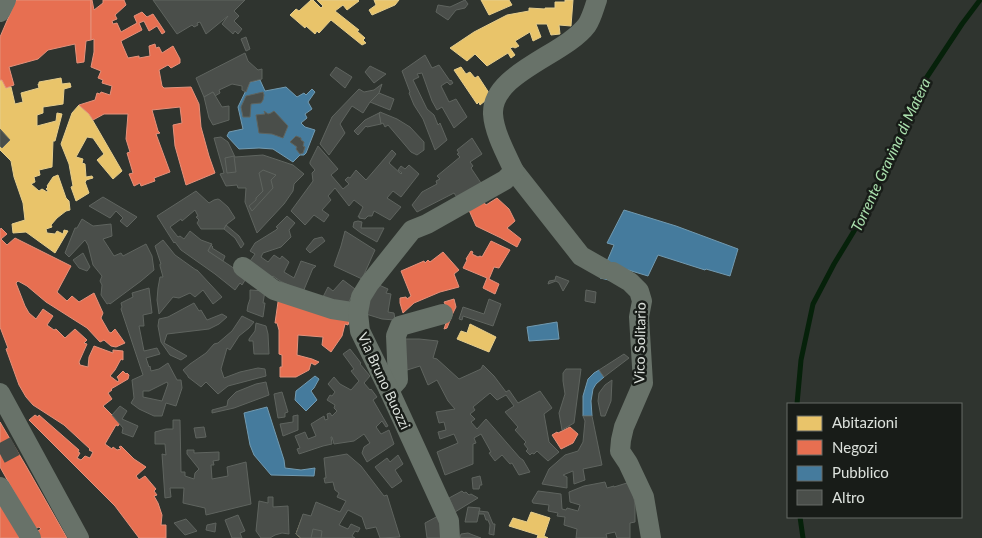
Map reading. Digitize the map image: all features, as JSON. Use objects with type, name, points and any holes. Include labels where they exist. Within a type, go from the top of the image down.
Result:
[{"type":"street","points":[[0,12],[6,0]]},
{"type":"street","name":"Vico Solitario","points":[[597,0],[593,13],[577,35],[511,79],[500,90],[494,103],[493,114],[496,131],[514,171],[581,256],[630,282],[639,291],[642,301],[639,317],[643,383],[624,428],[620,451],[644,497],[651,538]]},
{"type":"street","name":"Via Bruno Buozzi","points":[[450,538],[449,521],[389,390],[360,332],[358,313],[361,297],[369,284],[412,230],[427,224],[505,180],[514,171]]},
{"type":"street","points":[[243,267],[274,290],[332,309],[358,313]]},
{"type":"street","points":[[389,390],[398,380],[396,336],[400,326],[443,314]]},
{"type":"street","points":[[0,393],[20,443],[79,538]]},
{"type":"street","points":[[0,487],[31,538]]},
{"type":"building: Abitazioni","points":[[311,0],[321,8],[323,6],[317,0],[358,0],[347,10],[343,5],[335,11],[359,30],[357,31],[365,38],[363,40],[366,43],[362,45],[331,20],[319,33],[317,31],[315,34],[290,15],[296,9],[299,11]]},
{"type":"building: Abitazioni","points":[[374,0],[399,0],[395,5],[372,15],[369,10],[376,5]]},
{"type":"building: Abitazioni","points":[[481,0],[509,0],[512,5],[489,15]]},
{"type":"building: Abitazioni","points":[[565,0],[573,0],[571,26],[559,25],[560,34],[551,35],[547,24],[536,24],[541,37],[533,41],[530,32],[515,41],[519,46],[510,48],[515,55],[511,58],[508,53],[487,66],[475,54],[467,61],[450,48],[474,32],[507,15],[529,11],[529,8],[555,8],[555,2],[565,2]]},
{"type":"building: Abitazioni","points":[[461,67],[466,74],[470,72],[475,78],[478,76],[491,96],[480,105],[479,102],[477,104],[454,70]]},
{"type":"building: Abitazioni","points":[[61,78],[62,84],[70,83],[71,87],[64,89],[63,104],[43,107],[43,113],[37,115],[37,126],[56,121],[57,113],[62,114],[55,141],[53,141],[52,167],[39,170],[40,175],[34,177],[35,182],[31,184],[39,191],[42,189],[47,192],[47,186],[53,177],[58,175],[66,198],[69,201],[70,210],[57,218],[51,225],[52,227],[46,229],[47,233],[55,234],[57,231],[63,234],[64,230],[68,231],[55,253],[26,232],[13,233],[12,224],[25,220],[23,203],[14,177],[11,161],[0,150],[0,80],[2,80],[6,88],[11,87],[15,104],[23,102],[21,93],[39,88],[39,82]]},
{"type":"building: Abitazioni","points":[[79,105],[89,114],[122,171],[113,179],[97,160],[104,154],[93,138],[87,137],[76,157],[83,159],[82,163],[85,164],[86,177],[92,176],[93,178],[85,182],[89,193],[76,201],[71,187],[73,186],[69,164],[61,144],[72,113]]},
{"type":"building: Abitazioni","points":[[470,324],[496,337],[489,352],[457,339],[461,331],[467,333]]},
{"type":"building: Abitazioni","points":[[531,512],[550,518],[544,536],[548,538],[537,538],[538,535],[509,526],[513,518],[527,522]]},
{"type":"building: Abitazioni","points":[[302,518],[313,521],[311,538],[301,538],[296,534]]},
{"type":"building: Negozi","points":[[16,0],[91,0],[91,40],[86,41],[84,62],[77,63],[75,44],[48,50],[38,59],[9,67],[14,85],[6,88],[2,80],[0,80],[0,37]]},
{"type":"building: Negozi","points":[[91,0],[94,10],[103,3],[103,0],[124,0],[126,5],[115,15],[117,19],[112,21],[113,24],[117,23],[121,32],[137,23],[134,16],[142,12],[147,17],[153,14],[165,32],[162,34],[157,26],[149,31],[144,21],[139,23],[142,30],[121,41],[122,44],[128,58],[150,56],[149,46],[155,44],[156,48],[159,47],[162,53],[173,46],[180,59],[180,63],[171,68],[168,65],[159,70],[162,86],[164,88],[191,87],[199,104],[201,127],[215,173],[186,185],[175,146],[173,125],[182,123],[180,107],[152,110],[160,133],[156,134],[170,172],[154,178],[155,181],[141,186],[140,183],[134,186],[129,174],[133,173],[127,153],[130,152],[126,139],[128,114],[104,114],[93,120],[79,105],[95,100],[97,93],[100,94],[101,92],[110,95],[112,86],[102,83],[103,80],[98,78],[101,71],[91,67],[94,39],[91,40]]},
{"type":"building: Negozi","points":[[497,198],[509,209],[515,221],[507,228],[521,239],[517,247],[476,226],[468,208],[482,200],[486,205]]},
{"type":"building: Negozi","points":[[1,228],[7,234],[1,239],[7,245],[15,238],[71,266],[57,292],[67,301],[72,296],[79,302],[94,293],[103,313],[101,318],[109,332],[111,333],[115,329],[125,343],[116,347],[111,346],[104,340],[100,342],[87,328],[46,302],[27,286],[18,281],[16,283],[25,306],[36,319],[43,309],[53,316],[47,325],[54,330],[56,329],[65,338],[75,329],[87,340],[84,343],[87,344],[79,362],[80,365],[88,367],[89,357],[94,346],[113,353],[113,350],[123,351],[123,360],[121,359],[110,376],[118,382],[117,377],[123,371],[129,375],[128,379],[111,389],[108,393],[112,399],[103,406],[120,423],[118,426],[116,425],[105,444],[117,450],[121,449],[119,447],[121,446],[134,459],[146,467],[136,476],[139,480],[145,476],[156,489],[154,491],[157,495],[154,496],[162,515],[161,525],[166,525],[166,538],[139,538],[115,506],[29,420],[35,415],[38,417],[39,415],[79,450],[78,452],[80,453],[77,458],[81,460],[85,456],[90,458],[93,452],[64,425],[33,405],[19,385],[0,327]]},
{"type":"building: Negozi","points":[[491,241],[510,250],[499,268],[494,267],[489,279],[499,284],[495,294],[483,288],[487,278],[463,268],[471,251],[473,252],[472,254],[482,257]]},
{"type":"building: Negozi","points":[[443,252],[459,270],[454,274],[459,287],[440,292],[414,303],[403,313],[400,298],[406,297],[407,299],[411,296],[401,271],[424,261],[425,263],[428,260],[430,262]]},
{"type":"building: Negozi","points":[[279,295],[351,316],[348,325],[345,324],[342,336],[331,352],[322,345],[323,337],[298,335],[297,355],[319,362],[315,365],[311,363],[309,370],[296,377],[280,377],[282,355],[279,354],[279,330],[277,323],[275,323]]},
{"type":"building: Negozi","points":[[454,299],[456,307],[447,328],[444,329],[447,320],[444,302]]},
{"type":"building: Negozi","points":[[0,422],[67,538],[37,538],[34,533],[41,529],[39,527],[35,529],[0,467]]},
{"type":"building: Negozi","points":[[570,427],[578,434],[573,443],[561,449],[552,435]]},
{"type":"building: Negozi","points":[[0,503],[20,538],[0,538]]},
{"type":"building: Pubblico","points":[[260,80],[265,91],[286,87],[297,97],[304,93],[306,95],[312,89],[315,92],[308,102],[312,109],[305,114],[307,118],[301,123],[305,127],[315,130],[306,153],[300,155],[293,162],[273,149],[239,149],[227,136],[229,132],[243,129],[238,107],[250,82]]},
{"type":"building: Pubblico","points":[[624,210],[676,226],[738,249],[730,276],[658,255],[648,276],[615,266],[609,280],[600,278],[614,245],[607,243]]},
{"type":"building: Pubblico","points":[[557,322],[559,339],[529,341],[527,327]]},
{"type":"building: Pubblico","points":[[599,370],[604,377],[593,389],[591,401],[592,416],[583,416],[583,396],[588,379]]},
{"type":"building: Pubblico","points":[[315,376],[319,379],[311,391],[317,400],[306,411],[295,400],[296,391]]},
{"type":"building: Pubblico","points":[[267,407],[285,468],[301,470],[315,468],[314,476],[271,475],[254,455],[250,445],[244,413]]},
{"type":"building: Altro","points":[[153,0],[245,0],[234,11],[239,16],[234,21],[242,29],[238,34],[235,31],[233,34],[222,24],[228,16],[206,34],[200,22],[197,23],[198,25],[194,27],[192,25],[177,34]]},
{"type":"building: Altro","points":[[465,0],[468,4],[465,8],[456,10],[448,20],[436,12],[438,5],[450,7]]},
{"type":"building: Altro","points":[[246,37],[250,49],[246,51],[241,39]]},
{"type":"building: Altro","points":[[245,53],[248,61],[258,70],[262,69],[262,79],[250,82],[246,92],[242,90],[242,86],[232,84],[219,90],[220,93],[215,96],[213,92],[204,97],[196,78]]},
{"type":"building: Altro","points":[[425,55],[432,68],[439,65],[451,80],[453,83],[450,85],[447,82],[441,86],[449,102],[456,99],[467,117],[454,128],[442,107],[437,110],[422,73],[417,74],[419,77],[413,80],[427,109],[434,115],[438,125],[440,123],[447,140],[435,150],[423,119],[414,105],[402,71]]},
{"type":"building: Altro","points":[[370,66],[386,74],[374,83],[365,72]]},
{"type":"building: Altro","points":[[336,67],[352,77],[345,88],[330,75]]},
{"type":"building: Altro","points":[[382,84],[379,93],[363,113],[352,106],[340,124],[345,133],[329,155],[320,144],[332,117],[359,89],[364,92],[374,90]]},
{"type":"building: Altro","points":[[213,92],[222,107],[229,106],[229,120],[213,125],[209,118],[204,97]]},
{"type":"building: Altro","points":[[263,92],[264,95],[261,103],[251,104],[250,117],[243,117],[241,107],[246,96]]},
{"type":"building: Altro","points":[[379,93],[394,99],[390,110],[370,102]]},
{"type":"building: Altro","points":[[264,111],[268,114],[274,111],[288,126],[283,138],[272,134],[259,133],[256,115],[265,114]]},
{"type":"building: Altro","points":[[380,112],[410,127],[424,142],[424,150],[417,155],[411,152],[388,125],[385,127],[383,123],[381,124]]},
{"type":"building: Altro","points":[[379,113],[381,124],[366,126],[358,135],[354,131],[365,120]]},
{"type":"building: Altro","points":[[0,129],[10,140],[2,148],[0,146]]},
{"type":"building: Altro","points":[[296,136],[304,142],[303,153],[300,154],[296,149],[297,147],[290,142]]},
{"type":"building: Altro","points":[[221,137],[228,142],[235,157],[263,155],[293,165],[304,174],[294,184],[293,191],[284,204],[257,233],[245,202],[246,188],[238,188],[237,185],[226,186],[220,174],[224,173],[214,138]]},
{"type":"building: Altro","points":[[472,138],[482,154],[470,162],[473,166],[471,168],[483,186],[461,203],[454,193],[417,212],[412,205],[422,192],[437,184],[436,181],[440,179],[437,176],[460,157],[457,154],[459,153],[457,150]]},
{"type":"building: Altro","points":[[318,146],[338,169],[331,175],[343,189],[349,184],[345,180],[348,177],[350,178],[356,170],[366,180],[392,150],[396,154],[389,163],[401,174],[398,170],[401,166],[405,169],[409,165],[419,174],[401,197],[393,191],[387,198],[401,207],[390,220],[374,211],[372,216],[368,216],[365,219],[359,218],[363,207],[354,200],[349,206],[335,188],[328,196],[331,200],[322,210],[329,215],[324,222],[314,215],[305,225],[291,211],[313,181],[312,173],[315,170],[310,162]]},
{"type":"building: Altro","points":[[234,156],[236,172],[227,173],[225,158]]},
{"type":"building: Altro","points":[[263,170],[276,175],[271,180],[273,188],[252,211],[249,206],[263,191],[259,173]]},
{"type":"building: Altro","points":[[196,191],[209,203],[214,200],[220,200],[228,207],[235,218],[224,229],[201,229],[197,223],[199,220],[196,217],[198,216],[195,210],[182,221],[181,219],[170,227],[178,237],[180,236],[184,239],[190,231],[201,240],[212,244],[208,251],[247,277],[242,285],[240,283],[235,290],[181,250],[174,243],[157,216]]},
{"type":"building: Altro","points":[[103,197],[137,217],[127,227],[120,221],[123,218],[116,211],[110,218],[89,206]]},
{"type":"building: Altro","points":[[287,216],[295,223],[289,230],[291,237],[281,247],[263,253],[261,257],[268,262],[274,255],[280,259],[282,256],[289,262],[284,272],[294,278],[301,261],[316,266],[313,268],[303,292],[273,276],[271,278],[248,264],[255,254],[250,251],[255,243],[276,230],[278,228],[276,227]]},
{"type":"building: Altro","points":[[82,219],[93,226],[111,224],[112,236],[103,239],[114,256],[121,253],[123,256],[146,244],[152,256],[154,270],[110,304],[107,304],[101,295],[102,285],[100,281],[102,276],[93,265],[85,240],[69,257],[65,253],[75,228],[77,228]]},
{"type":"building: Altro","points":[[354,222],[362,222],[361,228],[384,228],[377,242],[353,227]]},
{"type":"building: Altro","points":[[226,225],[239,236],[244,244],[241,248],[235,238],[224,229]]},
{"type":"building: Altro","points":[[345,231],[375,250],[362,279],[334,266]]},
{"type":"building: Altro","points":[[322,237],[325,241],[310,253],[306,249],[314,239]]},
{"type":"building: Altro","points":[[163,240],[175,255],[197,270],[222,297],[213,304],[203,290],[195,297],[190,293],[179,298],[173,297],[159,314],[158,288],[160,277],[163,277],[155,246]]},
{"type":"building: Altro","points":[[211,245],[212,248],[225,256],[223,261],[208,251]]},
{"type":"building: Altro","points":[[83,253],[90,267],[87,271],[79,268],[73,260]]},
{"type":"building: Altro","points":[[556,276],[569,281],[563,291],[556,281],[548,284],[549,281],[555,280]]},
{"type":"building: Altro","points":[[343,280],[355,289],[348,304],[322,299],[328,287],[333,291]]},
{"type":"building: Altro","points":[[379,285],[388,289],[386,293],[391,294],[388,312],[394,313],[395,320],[382,319],[366,314],[370,298]]},
{"type":"building: Altro","points":[[149,288],[152,313],[143,315],[144,326],[139,326],[144,351],[157,348],[160,354],[146,358],[151,371],[159,369],[168,363],[177,380],[181,380],[182,388],[176,406],[166,403],[162,416],[154,416],[131,403],[134,398],[132,380],[143,375],[121,309],[121,303],[133,297],[132,293]],"holes":[[[167,382],[162,401],[143,397],[143,391],[149,391]]]},
{"type":"building: Altro","points":[[250,290],[265,291],[263,317],[247,311]]},
{"type":"building: Altro","points":[[586,290],[596,292],[595,303],[585,301]]},
{"type":"building: Altro","points":[[489,299],[501,304],[493,326],[463,316],[462,320],[459,319],[463,307],[484,314]]},
{"type":"building: Altro","points":[[194,303],[207,320],[222,314],[227,317],[209,329],[167,334],[164,343],[187,356],[181,360],[170,355],[161,342],[158,326],[159,319],[168,317]]},
{"type":"building: Altro","points":[[242,316],[254,322],[239,336],[230,350],[227,348],[221,369],[224,378],[258,368],[265,369],[266,376],[228,386],[218,394],[206,382],[201,387],[188,377],[183,370],[232,331]]},
{"type":"building: Altro","points":[[256,323],[266,326],[269,354],[254,354],[253,341],[249,341],[249,339],[255,331]]},
{"type":"building: Altro","points":[[404,339],[438,341],[433,358],[437,359],[459,379],[481,369],[483,365],[506,392],[509,390],[518,403],[540,391],[552,408],[544,414],[549,442],[559,452],[548,461],[537,451],[530,455],[526,451],[528,449],[524,444],[526,442],[515,430],[518,427],[505,412],[514,406],[506,395],[497,400],[490,393],[473,407],[475,410],[470,414],[475,419],[471,422],[477,429],[486,419],[523,460],[530,472],[519,475],[512,463],[510,464],[502,455],[495,461],[489,453],[491,452],[481,434],[474,438],[476,443],[473,444],[473,464],[445,475],[437,452],[458,443],[454,434],[440,439],[438,432],[446,430],[444,422],[439,423],[436,412],[455,409],[448,401],[437,380],[428,385],[420,366],[404,371]]},
{"type":"building: Altro","points":[[350,349],[370,376],[364,383],[377,397],[373,400],[388,426],[386,427],[382,421],[376,427],[381,434],[389,430],[394,444],[367,462],[362,453],[364,447],[370,443],[364,434],[354,441],[334,444],[331,437],[332,444],[299,454],[297,449],[300,448],[295,436],[305,432],[308,439],[316,436],[311,424],[324,416],[325,420],[328,419],[327,414],[330,413],[332,416],[337,411],[334,408],[335,405],[327,400],[335,392],[328,384],[334,377],[340,384],[351,390],[359,381],[351,371],[354,369],[343,354]]},
{"type":"building: Altro","points":[[624,354],[629,358],[604,377],[599,370]]},
{"type":"building: Altro","points":[[566,369],[581,369],[574,423],[562,430],[559,413],[565,394],[563,373]]},
{"type":"building: Altro","points":[[612,380],[611,401],[605,416],[601,416],[598,401],[599,393]]},
{"type":"building: Altro","points":[[266,382],[269,395],[234,408],[212,413],[212,410],[227,406],[228,400],[236,392]]},
{"type":"building: Altro","points":[[282,392],[288,412],[285,413],[285,417],[278,418],[274,394]]},
{"type":"building: Altro","points":[[120,406],[127,411],[122,419],[138,426],[133,437],[122,433],[123,428],[112,415]]},
{"type":"building: Altro","points":[[298,415],[298,430],[283,436],[280,424],[293,422],[293,416]]},
{"type":"building: Altro","points":[[583,416],[592,416],[602,465],[583,469],[585,480],[574,484],[573,471],[563,475],[567,477],[567,488],[542,484],[549,469],[565,455],[578,451],[583,442],[585,421]]},
{"type":"building: Altro","points":[[173,420],[180,420],[181,472],[185,472],[185,476],[194,479],[195,473],[199,469],[187,454],[187,450],[194,450],[194,453],[219,452],[219,460],[213,461],[214,465],[211,465],[212,479],[228,476],[227,467],[246,462],[251,504],[206,515],[205,508],[183,503],[184,488],[170,488],[171,497],[165,498],[162,454],[166,455],[165,444],[155,444],[155,432],[173,429]]},
{"type":"building: Altro","points":[[204,427],[206,437],[196,438],[194,428]]},
{"type":"building: Altro","points":[[347,454],[361,466],[384,496],[387,495],[400,537],[380,538],[376,527],[366,529],[362,517],[348,510],[339,525],[348,529],[351,524],[360,528],[352,536],[355,538],[301,538],[296,534],[303,514],[311,516],[316,502],[340,512],[346,501],[337,497],[339,493],[335,490],[333,482],[325,483],[324,458]]},
{"type":"building: Altro","points":[[398,455],[403,464],[395,470],[402,481],[392,488],[375,467],[387,458],[390,462]]},
{"type":"building: Altro","points":[[480,476],[482,485],[480,485],[479,489],[473,489],[472,478]]},
{"type":"building: Altro","points":[[605,482],[607,488],[630,482],[635,503],[635,522],[630,523],[630,538],[617,538],[615,532],[606,534],[607,538],[576,538],[577,529],[564,525],[565,517],[557,516],[558,513],[548,511],[549,505],[533,503],[532,501],[538,491],[561,494],[562,509],[566,510],[567,508],[578,511],[580,505],[570,502],[569,492],[584,486]]},
{"type":"building: Altro","points":[[462,491],[478,498],[455,512],[449,498]]},
{"type":"building: Altro","points":[[268,497],[273,497],[273,507],[288,506],[289,534],[282,533],[270,538],[261,538],[256,531],[259,501],[268,503]]},
{"type":"building: Altro","points":[[468,507],[480,508],[477,522],[465,522]]},
{"type":"building: Altro","points":[[479,511],[488,512],[493,524],[495,524],[494,535],[489,534],[490,525],[488,520],[486,520],[484,514],[479,514]]},
{"type":"building: Altro","points":[[238,515],[245,531],[240,533],[242,538],[232,538],[225,520]]},
{"type":"building: Altro","points":[[438,516],[443,538],[427,538],[425,523]]},
{"type":"building: Altro","points":[[186,519],[197,531],[185,535],[174,523]]},
{"type":"building: Altro","points":[[216,523],[215,532],[206,530],[207,525]]},
{"type":"building: Altro","points":[[313,529],[322,531],[321,538],[311,538]]},
{"type":"building: Altro","points":[[468,533],[481,538],[460,538],[461,534]]},
{"type":"waterway","name":"Torrente Gravina di Matera","points":[[797,403],[801,360],[813,304],[834,264],[868,208],[921,86],[980,0]]},
{"type":"waterway","name":"Torrente Gravina di Matera","points":[[800,518],[803,538]]},
{"type":"tunnel","points":[[0,454],[15,446]]}]
